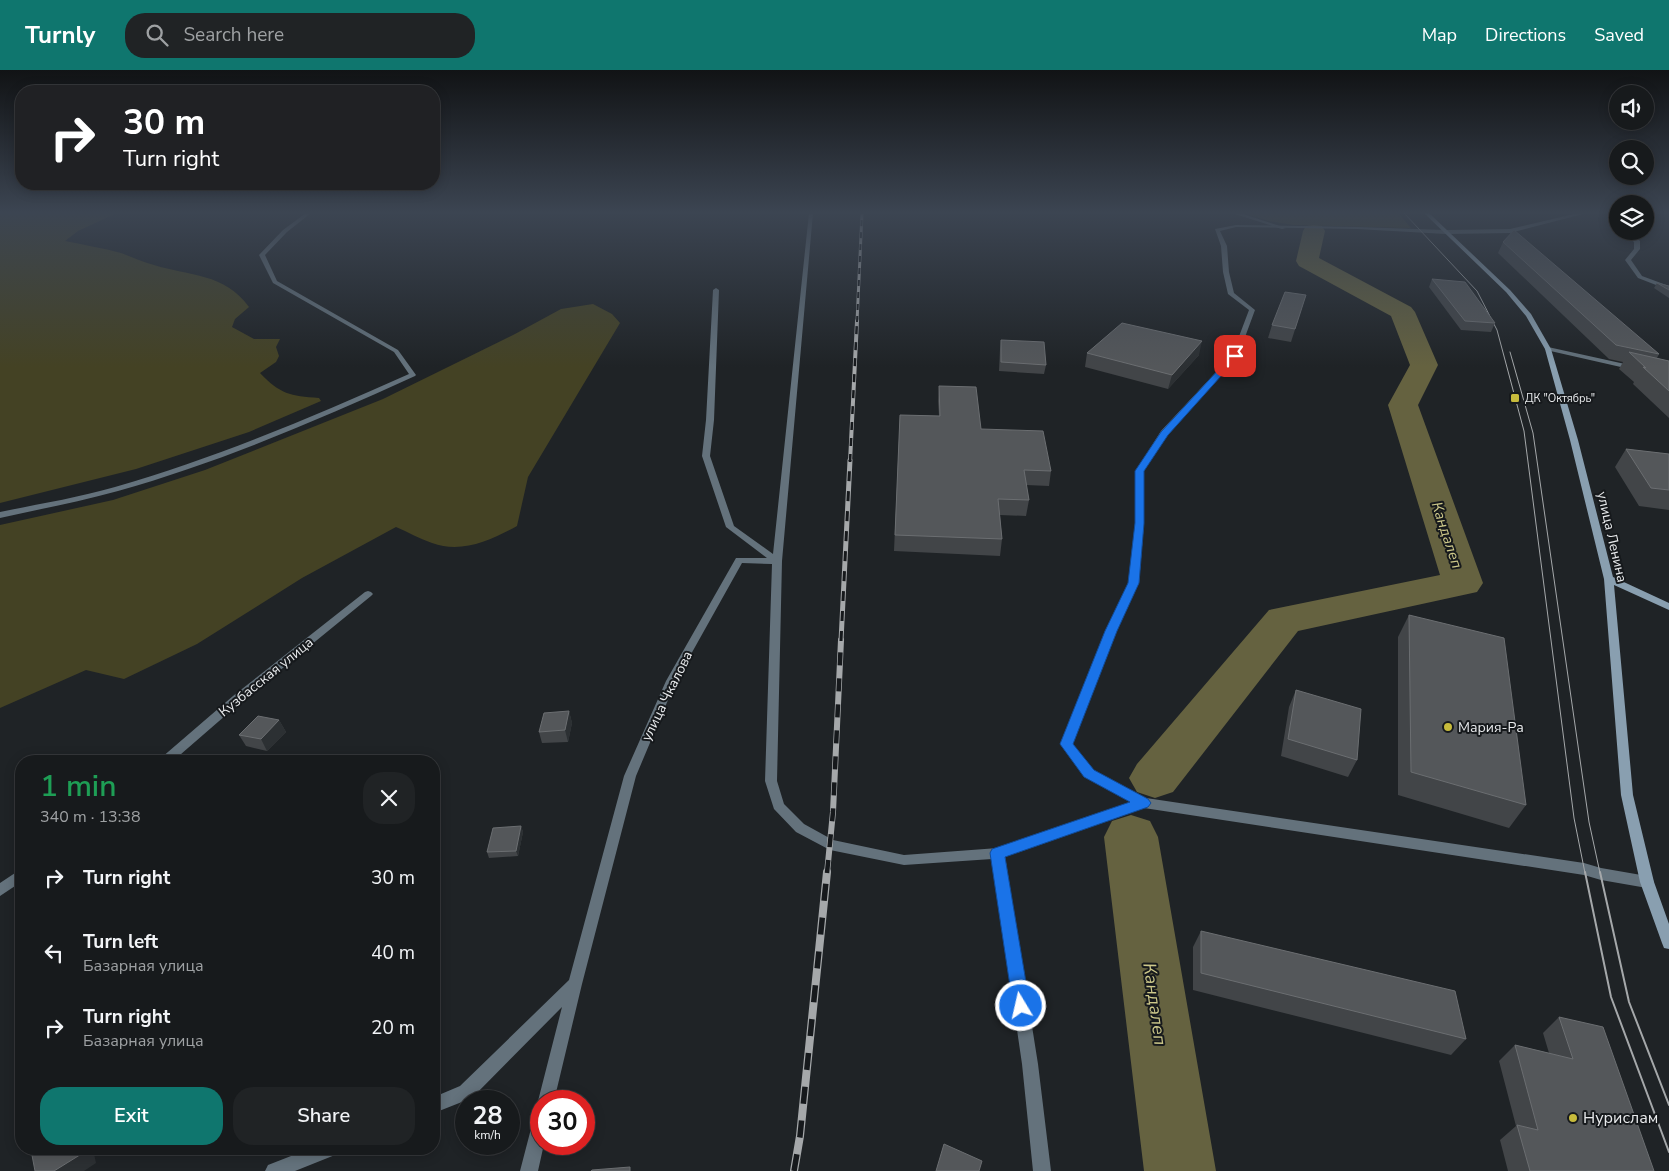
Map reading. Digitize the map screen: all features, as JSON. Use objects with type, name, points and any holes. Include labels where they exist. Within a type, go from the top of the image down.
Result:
[{"type":"main road","name":"улица Ленина","points":[[1480,264],[1508,291],[1529,315],[1548,349],[1574,440],[1609,579],[1627,795],[1647,882],[1669,943]]},
{"type":"main road","points":[[1609,579],[1669,607]]},
{"type":"street","points":[[0,515],[131,485],[270,436],[358,400],[412,375],[396,351],[275,282],[267,264]]},
{"type":"street","points":[[806,264],[777,561],[771,781],[778,806],[800,828],[830,845],[904,860],[998,853],[1144,803]]},
{"type":"street","points":[[1225,264],[1231,294],[1252,310],[1235,356],[1164,434],[1140,471],[1140,523],[1134,583],[1111,631],[1066,744],[1089,774],[1144,803],[1584,869],[1647,882]]},
{"type":"street","points":[[1631,264],[1640,277],[1669,288]]},
{"type":"street","points":[[716,290],[710,420],[706,456],[730,527],[777,561]]},
{"type":"street","points":[[1548,349],[1641,369]]},
{"type":"street","name":"улица Чкалова","points":[[575,984],[630,776],[672,681],[739,560],[777,561]]},
{"type":"street","name":"Кузбасская улица","points":[[172,755],[237,699],[368,594]]},
{"type":"street","points":[[998,853],[1030,1064],[1042,1171]]},
{"type":"street","points":[[0,890],[15,879]]},
{"type":"street","points":[[549,1090],[575,984]]},
{"type":"street","points":[[440,1103],[466,1092],[575,984]]},
{"type":"street","points":[[274,1171],[314,1155]]},
{"type":"street","points":[[529,1171],[533,1155]]},
{"type":"shaded area","points":[[0,264],[152,264],[206,277],[218,282],[239,296],[249,307],[235,319],[232,327],[254,339],[280,339],[276,347],[279,356],[276,362],[260,373],[286,393],[319,398],[321,401],[249,432],[136,469],[0,503]]},
{"type":"shaded area","points":[[593,304],[612,314],[620,323],[528,477],[517,526],[476,544],[454,547],[423,540],[396,527],[302,578],[197,644],[124,679],[86,670],[0,708],[0,525],[113,500],[205,470],[383,399],[515,334],[561,309]]},
{"type":"building","points":[[1528,264],[1554,264],[1659,354],[1616,345]]},
{"type":"building","points":[[1432,279],[1465,282],[1495,323],[1465,321]]},
{"type":"building","points":[[1657,283],[1669,286],[1669,290]]},
{"type":"building","points":[[1285,292],[1306,295],[1295,329],[1272,325]]},
{"type":"building","points":[[1122,323],[1202,341],[1172,375],[1087,353]]},
{"type":"building","points":[[1001,340],[1044,342],[1046,365],[1001,362]]},
{"type":"building","points":[[1629,352],[1669,361],[1669,391],[1643,367],[1646,368]]},
{"type":"building","points":[[939,386],[976,387],[981,429],[1043,431],[1051,471],[1024,470],[1029,500],[998,499],[1002,539],[895,535],[900,415],[940,416]]},
{"type":"building","points":[[1626,449],[1669,454],[1669,490],[1651,488]]},
{"type":"building","name":"Мария-Ра","points":[[1409,615],[1504,638],[1526,805],[1411,772]]},
{"type":"building","points":[[1296,690],[1361,709],[1357,760],[1288,739]]},
{"type":"building","points":[[569,711],[565,730],[539,732],[544,713]]},
{"type":"building","points":[[258,716],[279,720],[261,739],[239,735]]},
{"type":"building","points":[[521,826],[516,851],[487,852],[493,828]]},
{"type":"building","points":[[1201,931],[1455,991],[1466,1039],[1201,973]]},
{"type":"building","points":[[1559,1017],[1603,1027],[1654,1171],[1530,1171],[1517,1125],[1538,1130],[1515,1045],[1573,1059]]},
{"type":"building","points":[[944,1144],[982,1161],[979,1171],[936,1171]]},
{"type":"building","points":[[32,1155],[80,1155],[54,1171],[35,1171]]},
{"type":"building","points":[[630,1167],[630,1171],[591,1171],[592,1170]]},
{"type":"waterway","name":"Кандалеп","points":[[1155,778],[1284,620],[1463,583],[1403,405],[1424,365],[1402,312],[1313,264]]},
{"type":"waterway","name":"Кандалеп","points":[[1131,837],[1180,1171]]},
{"type":"tram line","points":[[1452,264],[1477,291],[1497,330],[1524,431],[1574,818],[1585,873]]},
{"type":"tram line","points":[[1510,352],[1533,433],[1589,822],[1600,873]]},
{"type":"tram line","points":[[1585,872],[1611,997],[1669,1152]]},
{"type":"tram line","points":[[1600,872],[1629,1002],[1669,1105]]},
{"type":"railway","points":[[857,322],[860,264]]},
{"type":"railway","points":[[850,462],[857,321]]},
{"type":"railway","points":[[841,641],[850,460]]},
{"type":"railway","points":[[827,873],[833,812],[841,640]]},
{"type":"railway","points":[[794,1171],[800,1136],[827,872]]},
{"type":"place","name":"ДК \"Октябрь\"","points":[[1515,398]]},
{"type":"place","name":"Мария-Ра","points":[[1448,727]]},
{"type":"place","name":"Нурислам","points":[[1573,1118]]},
{"type":"route","points":[[1021,1006],[998,853],[1144,803],[1089,774],[1066,744],[1111,631],[1134,583],[1140,523],[1140,471],[1164,434],[1235,356]]}]
